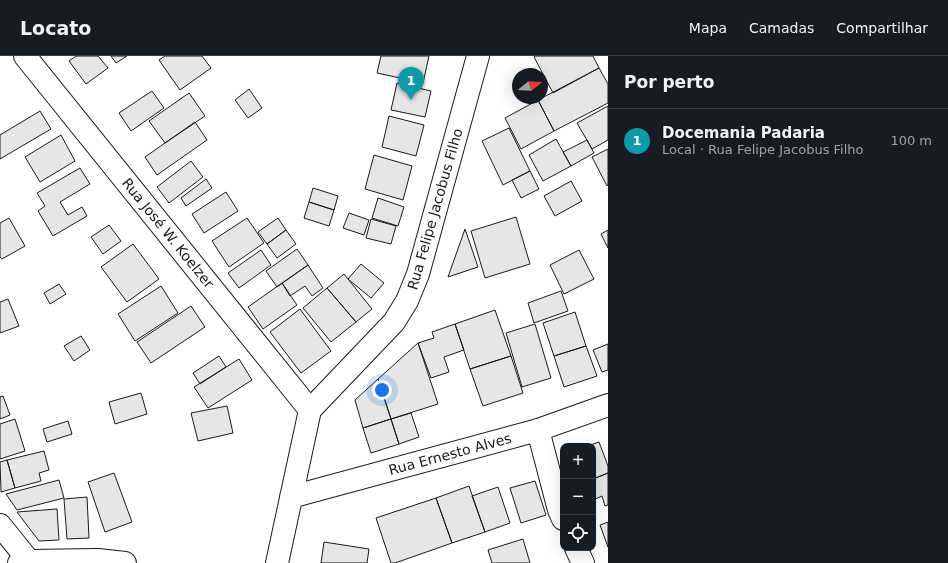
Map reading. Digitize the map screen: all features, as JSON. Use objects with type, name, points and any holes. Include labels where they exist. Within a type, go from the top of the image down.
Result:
[{"type":"main road","name":"Rua José W. Koelzer","points":[[26,56],[310,410]]},
{"type":"main road","name":"Rua Felipe Jacobus Filho","points":[[310,410],[394,322],[407,301],[418,274],[478,56]]},
{"type":"main road","name":"Rua Ernesto Alves","points":[[291,497],[538,430],[608,405]]},
{"type":"main road","points":[[277,563],[310,410]]},
{"type":"main road","points":[[538,430],[561,515]]},
{"type":"main road","points":[[0,525],[24,562],[98,560],[125,563]]},
{"type":"main road","points":[[577,551],[583,563]]},
{"type":"building","points":[[76,56],[98,56],[108,68],[86,84],[69,61]]},
{"type":"building","points":[[111,56],[127,56],[116,63]]},
{"type":"building","points":[[165,56],[202,56],[211,68],[180,90],[159,60]]},
{"type":"building","points":[[381,56],[429,56],[423,83],[377,73]]},
{"type":"building","points":[[593,56],[599,68],[553,93],[548,84],[548,68],[540,68],[534,57]]},
{"type":"building","points":[[599,68],[608,84],[608,103],[554,131],[540,104],[548,104],[548,95]]},
{"type":"building","points":[[397,83],[431,91],[425,117],[391,110]]},
{"type":"building","points":[[249,89],[262,108],[248,118],[235,100]]},
{"type":"building","points":[[152,91],[164,108],[131,131],[119,113]]},
{"type":"building","points":[[189,93],[205,116],[165,143],[149,121]]},
{"type":"building","points":[[531,104],[540,104],[554,131],[521,149],[505,118]]},
{"type":"building","points":[[608,106],[608,140],[592,149],[577,123]]},
{"type":"building","points":[[40,111],[51,129],[0,159],[0,135]]},
{"type":"building","points":[[389,116],[424,125],[416,156],[382,147]]},
{"type":"building","points":[[195,122],[207,140],[157,175],[145,157]]},
{"type":"building","points":[[509,128],[530,171],[503,185],[482,141]]},
{"type":"building","points":[[61,135],[75,161],[40,182],[25,157]]},
{"type":"building","points":[[556,139],[571,166],[543,181],[529,155]]},
{"type":"building","points":[[587,140],[594,153],[571,166],[563,152]]},
{"type":"building","points":[[608,149],[608,185],[607,186],[592,157]]},
{"type":"building","points":[[374,155],[412,166],[403,200],[365,189]]},
{"type":"building","points":[[191,161],[203,177],[169,203],[157,187]]},
{"type":"building","points":[[80,168],[90,184],[60,202],[68,215],[82,207],[87,216],[53,236],[38,211],[45,206],[37,193]]},
{"type":"building","points":[[530,171],[539,189],[521,198],[512,180]]},
{"type":"building","points":[[206,179],[212,188],[186,206],[181,198]]},
{"type":"building","points":[[571,181],[582,201],[555,216],[544,196]]},
{"type":"building","points":[[313,188],[338,196],[334,210],[309,202]]},
{"type":"building","points":[[226,192],[238,211],[204,233],[192,214]]},
{"type":"building","points":[[378,198],[404,207],[398,226],[372,218]]},
{"type":"building","points":[[309,202],[334,210],[329,226],[304,218]]},
{"type":"building","points":[[349,213],[369,220],[364,235],[343,228]]},
{"type":"building","points":[[516,217],[530,264],[485,278],[471,231]]},
{"type":"building","points":[[9,218],[25,246],[2,259],[0,257],[0,223]]},
{"type":"building","points":[[247,218],[264,243],[229,267],[212,241]]},
{"type":"building","points":[[278,218],[286,230],[267,244],[258,232]]},
{"type":"building","points":[[371,219],[396,226],[391,244],[366,238]]},
{"type":"building","points":[[109,225],[121,241],[103,254],[91,237]]},
{"type":"building","points":[[465,229],[478,267],[448,277]]},
{"type":"building","points":[[286,230],[296,244],[277,258],[267,244]]},
{"type":"building","points":[[608,230],[608,248],[601,234]]},
{"type":"building","points":[[133,244],[159,279],[127,302],[101,267]]},
{"type":"building","points":[[297,249],[308,265],[277,287],[266,271]]},
{"type":"building","points":[[261,250],[271,265],[239,288],[228,273]]},
{"type":"building","points":[[579,250],[594,279],[564,294],[550,265]]},
{"type":"building","points":[[361,264],[384,283],[371,298],[348,279]]},
{"type":"building","points":[[308,265],[323,288],[312,296],[305,286],[290,296],[282,283]]},
{"type":"building","points":[[344,274],[372,309],[356,322],[327,288]]},
{"type":"building","points":[[282,283],[297,305],[263,329],[248,307]]},
{"type":"building","points":[[59,284],[66,294],[50,304],[44,293]]},
{"type":"building","points":[[161,286],[178,313],[135,341],[118,314]]},
{"type":"building","points":[[327,288],[356,322],[331,342],[303,308]]},
{"type":"building","points":[[561,291],[568,311],[534,323],[528,303]]},
{"type":"building","points":[[8,299],[19,326],[0,333],[0,302]]},
{"type":"building","points":[[191,306],[205,327],[151,363],[137,342]]},
{"type":"building","points":[[300,309],[331,351],[301,373],[270,332]]},
{"type":"building","points":[[495,310],[511,356],[470,369],[455,324]]},
{"type":"building","points":[[575,312],[586,346],[554,356],[543,323]]},
{"type":"building","points":[[455,324],[464,350],[444,357],[449,372],[431,378],[418,343],[434,338],[432,332]]},
{"type":"building","points":[[535,324],[551,378],[522,387],[506,333]]},
{"type":"building","points":[[81,336],[90,350],[74,361],[64,346]]},
{"type":"building","points":[[418,343],[438,404],[391,419],[378,379]]},
{"type":"building","points":[[608,344],[608,370],[602,372],[593,350]]},
{"type":"building","points":[[586,346],[597,376],[564,387],[554,356]]},
{"type":"building","points":[[219,356],[226,367],[200,384],[193,373]]},
{"type":"building","points":[[511,356],[523,393],[483,406],[470,369]]},
{"type":"building","points":[[239,359],[252,380],[208,408],[194,387]]},
{"type":"building","points":[[378,379],[391,419],[363,428],[355,400]]},
{"type":"building","points":[[141,393],[147,414],[115,424],[109,402]]},
{"type":"building","points":[[3,396],[10,415],[0,419],[0,397]]},
{"type":"building","points":[[227,406],[233,433],[198,441],[191,413]]},
{"type":"building","points":[[411,413],[419,437],[399,444],[391,419]]},
{"type":"building","points":[[15,419],[25,451],[0,459],[0,424]]},
{"type":"building","points":[[391,419],[399,444],[371,453],[363,428]]},
{"type":"building","points":[[68,421],[72,434],[47,442],[43,429]]},
{"type":"building","points":[[599,442],[608,466],[608,473],[596,478],[596,443]]},
{"type":"building","points":[[44,451],[49,470],[39,473],[41,481],[15,488],[7,460]]},
{"type":"building","points":[[7,460],[15,488],[1,492],[0,462]]},
{"type":"building","points":[[114,473],[132,522],[105,532],[88,482]]},
{"type":"building","points":[[608,473],[608,505],[605,506],[602,496],[596,499],[596,478]]},
{"type":"building","points":[[59,480],[64,498],[17,510],[6,494]]},
{"type":"building","points":[[535,481],[546,515],[521,523],[510,488]]},
{"type":"building","points":[[469,486],[485,532],[452,543],[436,498]]},
{"type":"building","points":[[498,487],[510,523],[485,532],[472,496]]},
{"type":"building","points":[[87,497],[89,538],[67,539],[64,499]]},
{"type":"building","points":[[436,498],[452,543],[395,563],[391,563],[376,518]]},
{"type":"building","points":[[57,509],[59,540],[39,541],[17,512]]},
{"type":"building","points":[[608,522],[608,547],[600,525]]},
{"type":"building","points":[[523,539],[530,563],[492,563],[488,550]]},
{"type":"building","points":[[324,542],[369,549],[367,563],[321,563]]},
{"type":"place","name":"Docemania Padaria","points":[[411,100]]}]
